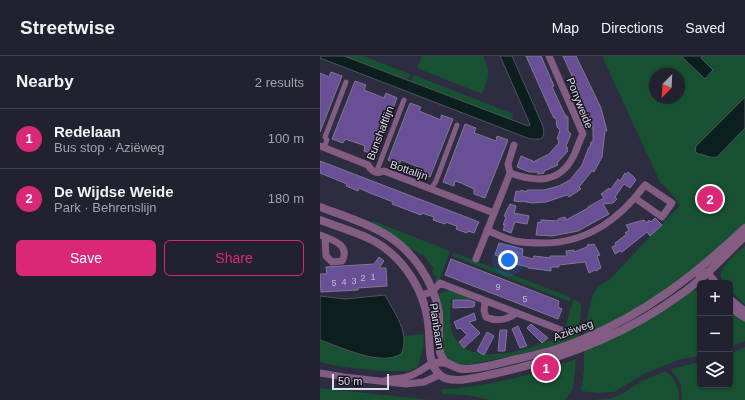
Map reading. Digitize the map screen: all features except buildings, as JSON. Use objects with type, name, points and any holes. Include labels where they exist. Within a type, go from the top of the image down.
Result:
[{"type":"street","name":"Ponyweide","points":[[510,173],[536,180],[556,175],[571,161],[583,134],[549,56]]},
{"type":"street","points":[[322,146],[327,140],[325,137],[346,82]]},
{"type":"street","name":"Bunshaftlijn","points":[[376,173],[404,100]]},
{"type":"street","points":[[431,189],[436,180],[457,125]]},
{"type":"street","points":[[476,259],[510,173],[508,164],[514,145]]},
{"type":"street","name":"Bottalijn","points":[[322,146],[368,165],[371,170],[376,173],[384,171],[494,213]]},
{"type":"street","points":[[487,230],[515,241],[528,243],[554,243],[566,241],[587,234],[616,217],[635,198],[645,185],[672,204],[662,217],[635,198]]},
{"type":"street","name":"Planbaan","points":[[320,207],[385,234],[407,252],[419,266],[432,292],[438,311],[439,351],[446,363],[439,375],[432,363],[429,348],[429,331],[421,295],[401,262],[390,252],[368,239],[320,220]]},
{"type":"street","name":"Aziëweg","points":[[439,375],[454,380],[479,377],[538,364],[624,320],[662,297],[698,270],[745,228]]},
{"type":"street","name":"Aziëweg","points":[[703,280],[745,236]]},
{"type":"street","points":[[698,270],[708,273],[714,280]]},
{"type":"street","points":[[698,270],[700,280]]},
{"type":"street","points":[[421,295],[432,292],[440,283],[561,330]]},
{"type":"street","name":"Aziëweg","points":[[432,363],[446,363],[460,369],[467,369],[536,354],[565,350],[606,338],[663,307],[697,285]]},
{"type":"street","points":[[485,301],[484,311],[486,317],[493,320],[504,320],[517,313]]},
{"type":"street","points":[[733,301],[745,311]]},
{"type":"street","points":[[733,310],[745,318]]},
{"type":"street","points":[[384,381],[389,378],[404,378],[413,375],[432,363]]},
{"type":"street","points":[[320,373],[406,384],[424,382],[439,375]]},
{"type":"green space","points":[[344,56],[363,56],[410,74],[408,80]]},
{"type":"green space","points":[[422,56],[483,56],[488,75],[482,94],[417,68]]},
{"type":"green space","points":[[602,56],[745,56],[745,225],[688,275],[647,303],[583,338],[592,297],[598,287],[609,280],[680,205],[660,182]]},
{"type":"green space","points":[[414,75],[513,114],[512,120],[411,81]]},
{"type":"green space","points":[[373,221],[450,251],[439,281],[436,282],[436,275],[434,275],[432,271],[434,269],[422,253],[420,255],[413,249],[410,252],[371,224]]},
{"type":"green space","points":[[745,245],[745,305],[733,294],[733,280],[722,280],[721,277],[721,273],[726,264]]},
{"type":"green space","points":[[455,253],[557,292],[569,297],[571,300],[570,302],[452,256]]},
{"type":"green space","points":[[450,290],[469,296],[469,299],[451,299],[450,320],[452,332],[460,344],[471,351],[485,354],[501,354],[517,351],[560,337],[566,325],[573,301],[575,300],[581,304],[579,339],[542,349],[468,365],[458,364],[445,355],[441,335],[438,294]]},
{"type":"green space","points":[[697,290],[697,356],[681,359],[646,373],[614,392],[597,393],[581,391],[584,370],[584,351],[678,301],[692,291]]},
{"type":"green space","points":[[733,314],[745,322],[745,341],[733,346]]},
{"type":"green space","points":[[424,334],[423,347],[418,367],[410,371],[381,371],[337,366],[320,362],[320,340],[363,355],[404,344],[404,336]]},
{"type":"green space","points":[[745,347],[745,400],[682,400],[681,385],[671,369],[697,363],[697,388],[733,388],[733,353]]},
{"type":"green space","points":[[576,359],[573,389],[565,400],[491,400],[466,395],[443,394],[440,390],[492,383],[526,375]]},
{"type":"green space","points":[[666,371],[676,384],[679,400],[596,400],[612,398],[620,395],[642,381]]},
{"type":"green space","points":[[320,388],[430,400],[320,400]]},
{"type":"shaded area","points":[[320,56],[344,56],[528,126],[530,125],[529,122],[500,56],[512,56],[542,124],[544,134],[541,139],[530,139],[320,58]]},
{"type":"shaded area","points":[[681,56],[702,56],[701,58],[713,70],[705,79]]},
{"type":"shaded area","points":[[745,97],[745,128],[717,157],[698,154],[695,151],[696,146]]},
{"type":"shaded area","points":[[385,295],[397,316],[403,331],[404,346],[401,354],[393,357],[372,357],[320,340],[320,296],[345,299]]},
{"type":"place","name":"De Wijdse Weide","points":[[710,199]]},
{"type":"place","name":"Redelaan","points":[[546,368]]}]
